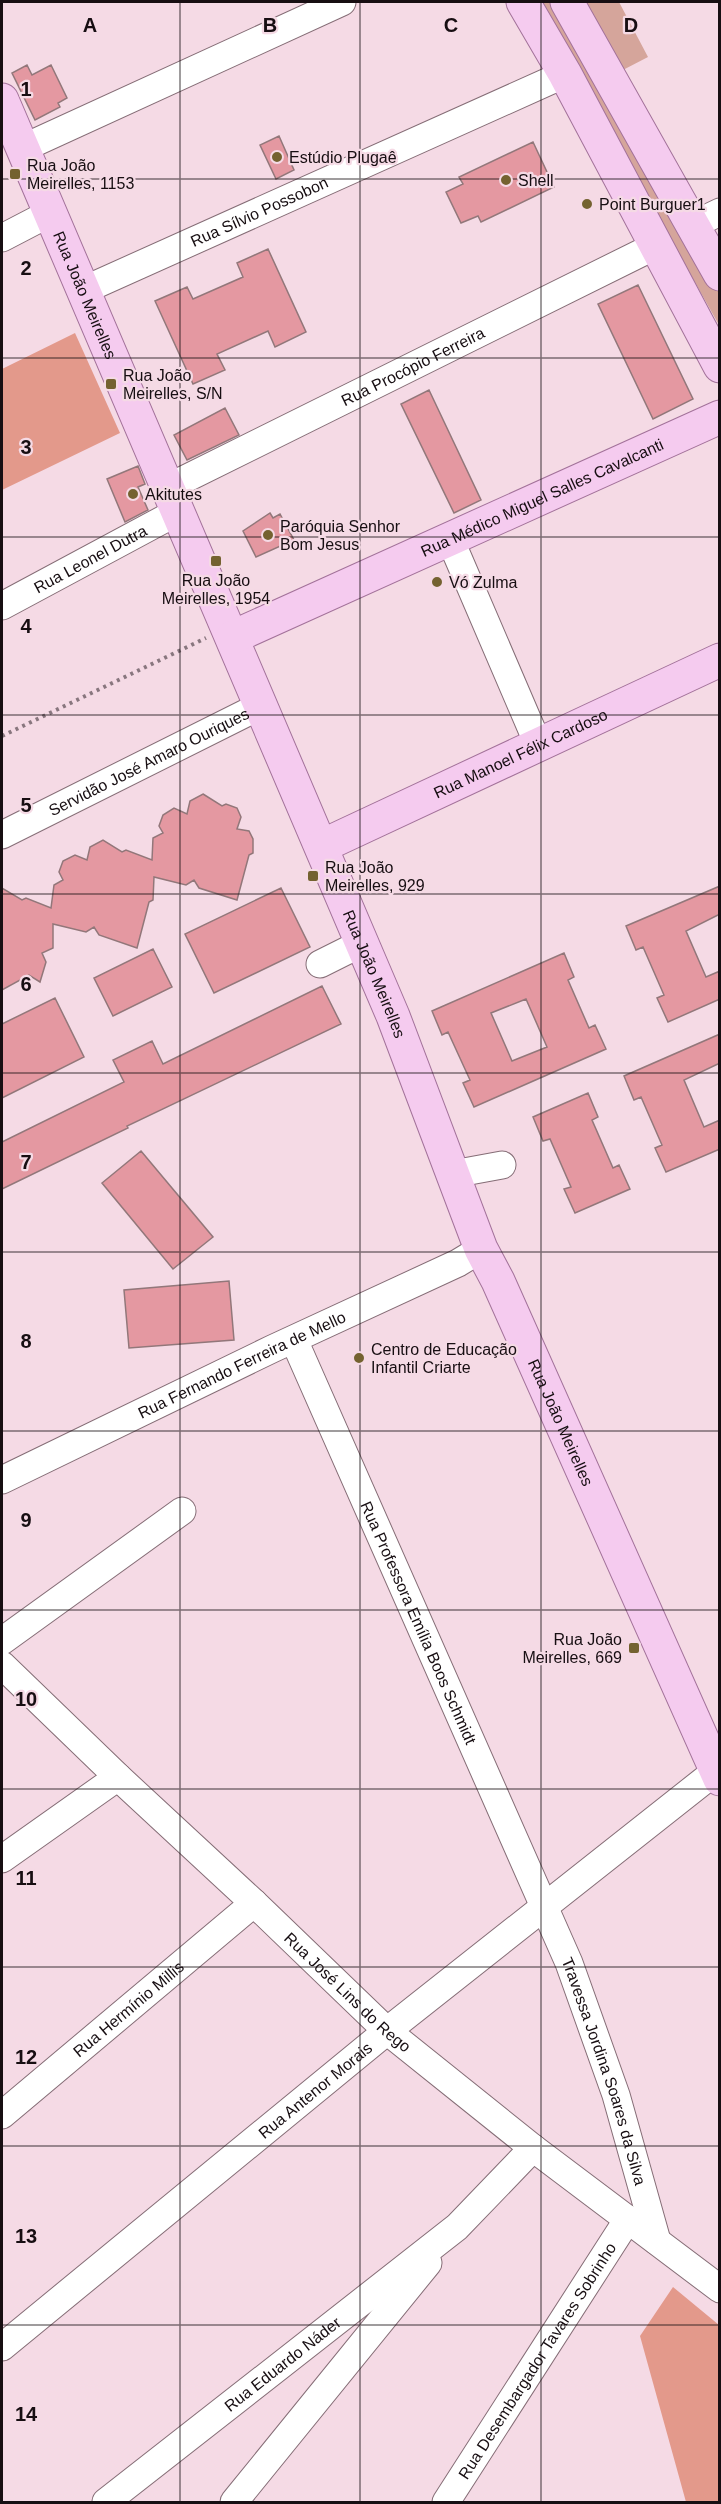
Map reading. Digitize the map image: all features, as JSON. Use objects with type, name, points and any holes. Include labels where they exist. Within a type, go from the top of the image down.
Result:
[{"type":"main road","points":[[524,2],[565,74],[720,366]]},
{"type":"main road","points":[[567,2],[706,218],[720,274]]},
{"type":"main road","name":"Rua João Meirelles","points":[[2,100],[362,943],[402,1012],[453,1174],[481,1249],[498,1281],[718,1775]]},
{"type":"main road","name":"Rua Médico Miguel Salles Cavalcanti","points":[[231,632],[450,539],[719,419]]},
{"type":"main road","name":"Rua Manoel Félix Cardoso","points":[[322,846],[720,660]]},
{"type":"street","points":[[21,149],[342,2]]},
{"type":"street","name":"Rua Sílvio Possobon","points":[[84,290],[565,74]]},
{"type":"street","points":[[2,238],[50,213]]},
{"type":"street","name":"Rua Procópio Ferreira","points":[[174,499],[655,246]]},
{"type":"street","name":"Rua Leonel Dutra","points":[[2,606],[174,499]]},
{"type":"street","points":[[450,539],[538,744]]},
{"type":"street","name":"Servidão José Amaro Ouriques","points":[[2,835],[262,705]]},
{"type":"street","points":[[320,964],[362,943]]},
{"type":"street","points":[[453,1174],[502,1165]]},
{"type":"street","name":"Rua Fernando Ferreira de Mello","points":[[2,1480],[458,1263],[481,1249]]},
{"type":"street","name":"Rua Professora Emília Boos Schmidt","points":[[294,1340],[543,1906]]},
{"type":"street","points":[[2,1641],[182,1511]]},
{"type":"street","name":"Rua José Lins do Rego","points":[[2,1665],[117,1777],[387,2031],[533,2148],[720,2289]]},
{"type":"street","name":"Rua Antenor Morais","points":[[2,2347],[543,1906],[718,1775]]},
{"type":"street","points":[[2,1859],[117,1777]]},
{"type":"street","name":"Rua Hermínio Millis","points":[[2,2115],[254,1904]]},
{"type":"street","name":"Travessa Jordina Soares da Silva","points":[[543,1906],[569,1963],[616,2095],[657,2241]]},
{"type":"street","name":"Rua Eduardo Náder","points":[[234,2502],[457,2227],[533,2148]]},
{"type":"street","name":"Rua Desembargador Tavares Sobrinho","points":[[446,2502],[628,2219]]},
{"type":"street","name":"Rua Eduardo Náder","points":[[106,2502],[457,2227]]},
{"type":"path","points":[[2,736],[231,632]]},
{"type":"shaded area","points":[[537,2],[557,2],[719,289],[719,325]]},
{"type":"shaded area","points":[[585,2],[619,2],[648,57],[621,71]]},
{"type":"shaded area","points":[[75,333],[120,433],[2,490],[2,369]]},
{"type":"shaded area","points":[[673,2287],[719,2325],[719,2502],[686,2502],[640,2336]]},
{"type":"building","points":[[27,65],[32,75],[51,65],[67,98],[58,103],[60,107],[35,120],[12,73]]},
{"type":"building","name":"Estúdio Plugaê","points":[[279,136],[294,170],[276,179],[260,145]]},
{"type":"building","name":"Shell","points":[[533,142],[554,187],[481,222],[478,216],[461,223],[446,192],[463,184],[459,177]]},
{"type":"building","points":[[268,249],[306,332],[275,347],[268,331],[217,354],[225,370],[193,384],[155,301],[187,287],[193,299],[243,277],[237,263]]},
{"type":"building","points":[[638,285],[693,399],[653,419],[598,304]]},
{"type":"building","points":[[429,390],[481,500],[454,513],[401,404]]},
{"type":"building","points":[[225,408],[239,435],[187,460],[174,435]]},
{"type":"building","name":"Akitutes","points":[[138,466],[145,484],[138,487],[148,510],[125,522],[107,479]]},
{"type":"building","name":"Paróquia Senhor Bom Jesus","points":[[270,513],[273,518],[280,514],[294,540],[256,557],[243,531]]},
{"type":"building","points":[[203,794],[222,806],[226,804],[237,808],[241,817],[237,829],[249,831],[253,839],[253,853],[249,855],[237,900],[199,888],[194,880],[186,885],[154,877],[153,900],[149,902],[137,948],[99,935],[94,927],[86,932],[53,924],[53,948],[42,953],[46,962],[40,982],[29,975],[2,990],[2,888],[22,900],[26,898],[51,908],[54,885],[63,880],[59,872],[63,861],[75,855],[87,860],[90,847],[103,840],[122,852],[126,850],[152,860],[153,838],[163,833],[159,826],[163,815],[174,808],[187,814],[190,801]]},
{"type":"building","points":[[720,886],[720,914],[686,931],[706,977],[720,971],[720,999],[668,1022],[657,998],[664,995],[643,947],[636,950],[626,926]]},
{"type":"building","points":[[281,888],[310,947],[214,993],[185,934]]},
{"type":"building","points":[[153,949],[172,987],[113,1016],[94,978]]},
{"type":"building","points":[[564,953],[574,977],[568,980],[589,1028],[595,1025],[606,1049],[474,1107],[463,1083],[470,1080],[448,1032],[442,1035],[432,1011]],"holes":[[[526,999],[547,1047],[512,1061],[491,1013]]]},
{"type":"building","points":[[322,986],[341,1024],[127,1126],[128,1128],[2,1189],[2,1142],[124,1082],[113,1060],[152,1041],[163,1064]]},
{"type":"building","points":[[55,998],[84,1057],[2,1098],[2,1024]]},
{"type":"building","points":[[720,1034],[720,1063],[684,1080],[704,1127],[720,1120],[720,1149],[666,1172],[655,1148],[662,1145],[641,1097],[634,1100],[624,1076]]},
{"type":"building","points":[[588,1093],[598,1117],[592,1120],[613,1168],[619,1165],[630,1189],[575,1213],[564,1189],[571,1187],[550,1139],[543,1141],[533,1117]]},
{"type":"building","points":[[141,1151],[213,1237],[173,1269],[102,1183]]},
{"type":"building","points":[[229,1281],[234,1340],[129,1348],[124,1290]]},
{"type":"place","name":"Estúdio Plugaê","points":[[277,157]]},
{"type":"place","name":"Rua João Meirelles, 1153","points":[[15,174]]},
{"type":"place","name":"Shell","points":[[506,180]]},
{"type":"place","name":"Point Burguer1","points":[[587,204]]},
{"type":"place","name":"Rua João Meirelles, S/N","points":[[111,384]]},
{"type":"place","name":"Akitutes","points":[[133,494]]},
{"type":"place","name":"Paróquia Senhor Bom Jesus","points":[[268,535]]},
{"type":"place","name":"Rua João Meirelles, 1954","points":[[216,561]]},
{"type":"place","name":"Vó Zulma","points":[[437,582]]},
{"type":"place","name":"Rua João Meirelles, 929","points":[[313,876]]},
{"type":"place","name":"Centro de Educação Infantil Criarte","points":[[359,1358]]},
{"type":"place","name":"Rua João Meirelles, 669","points":[[634,1648]]}]
